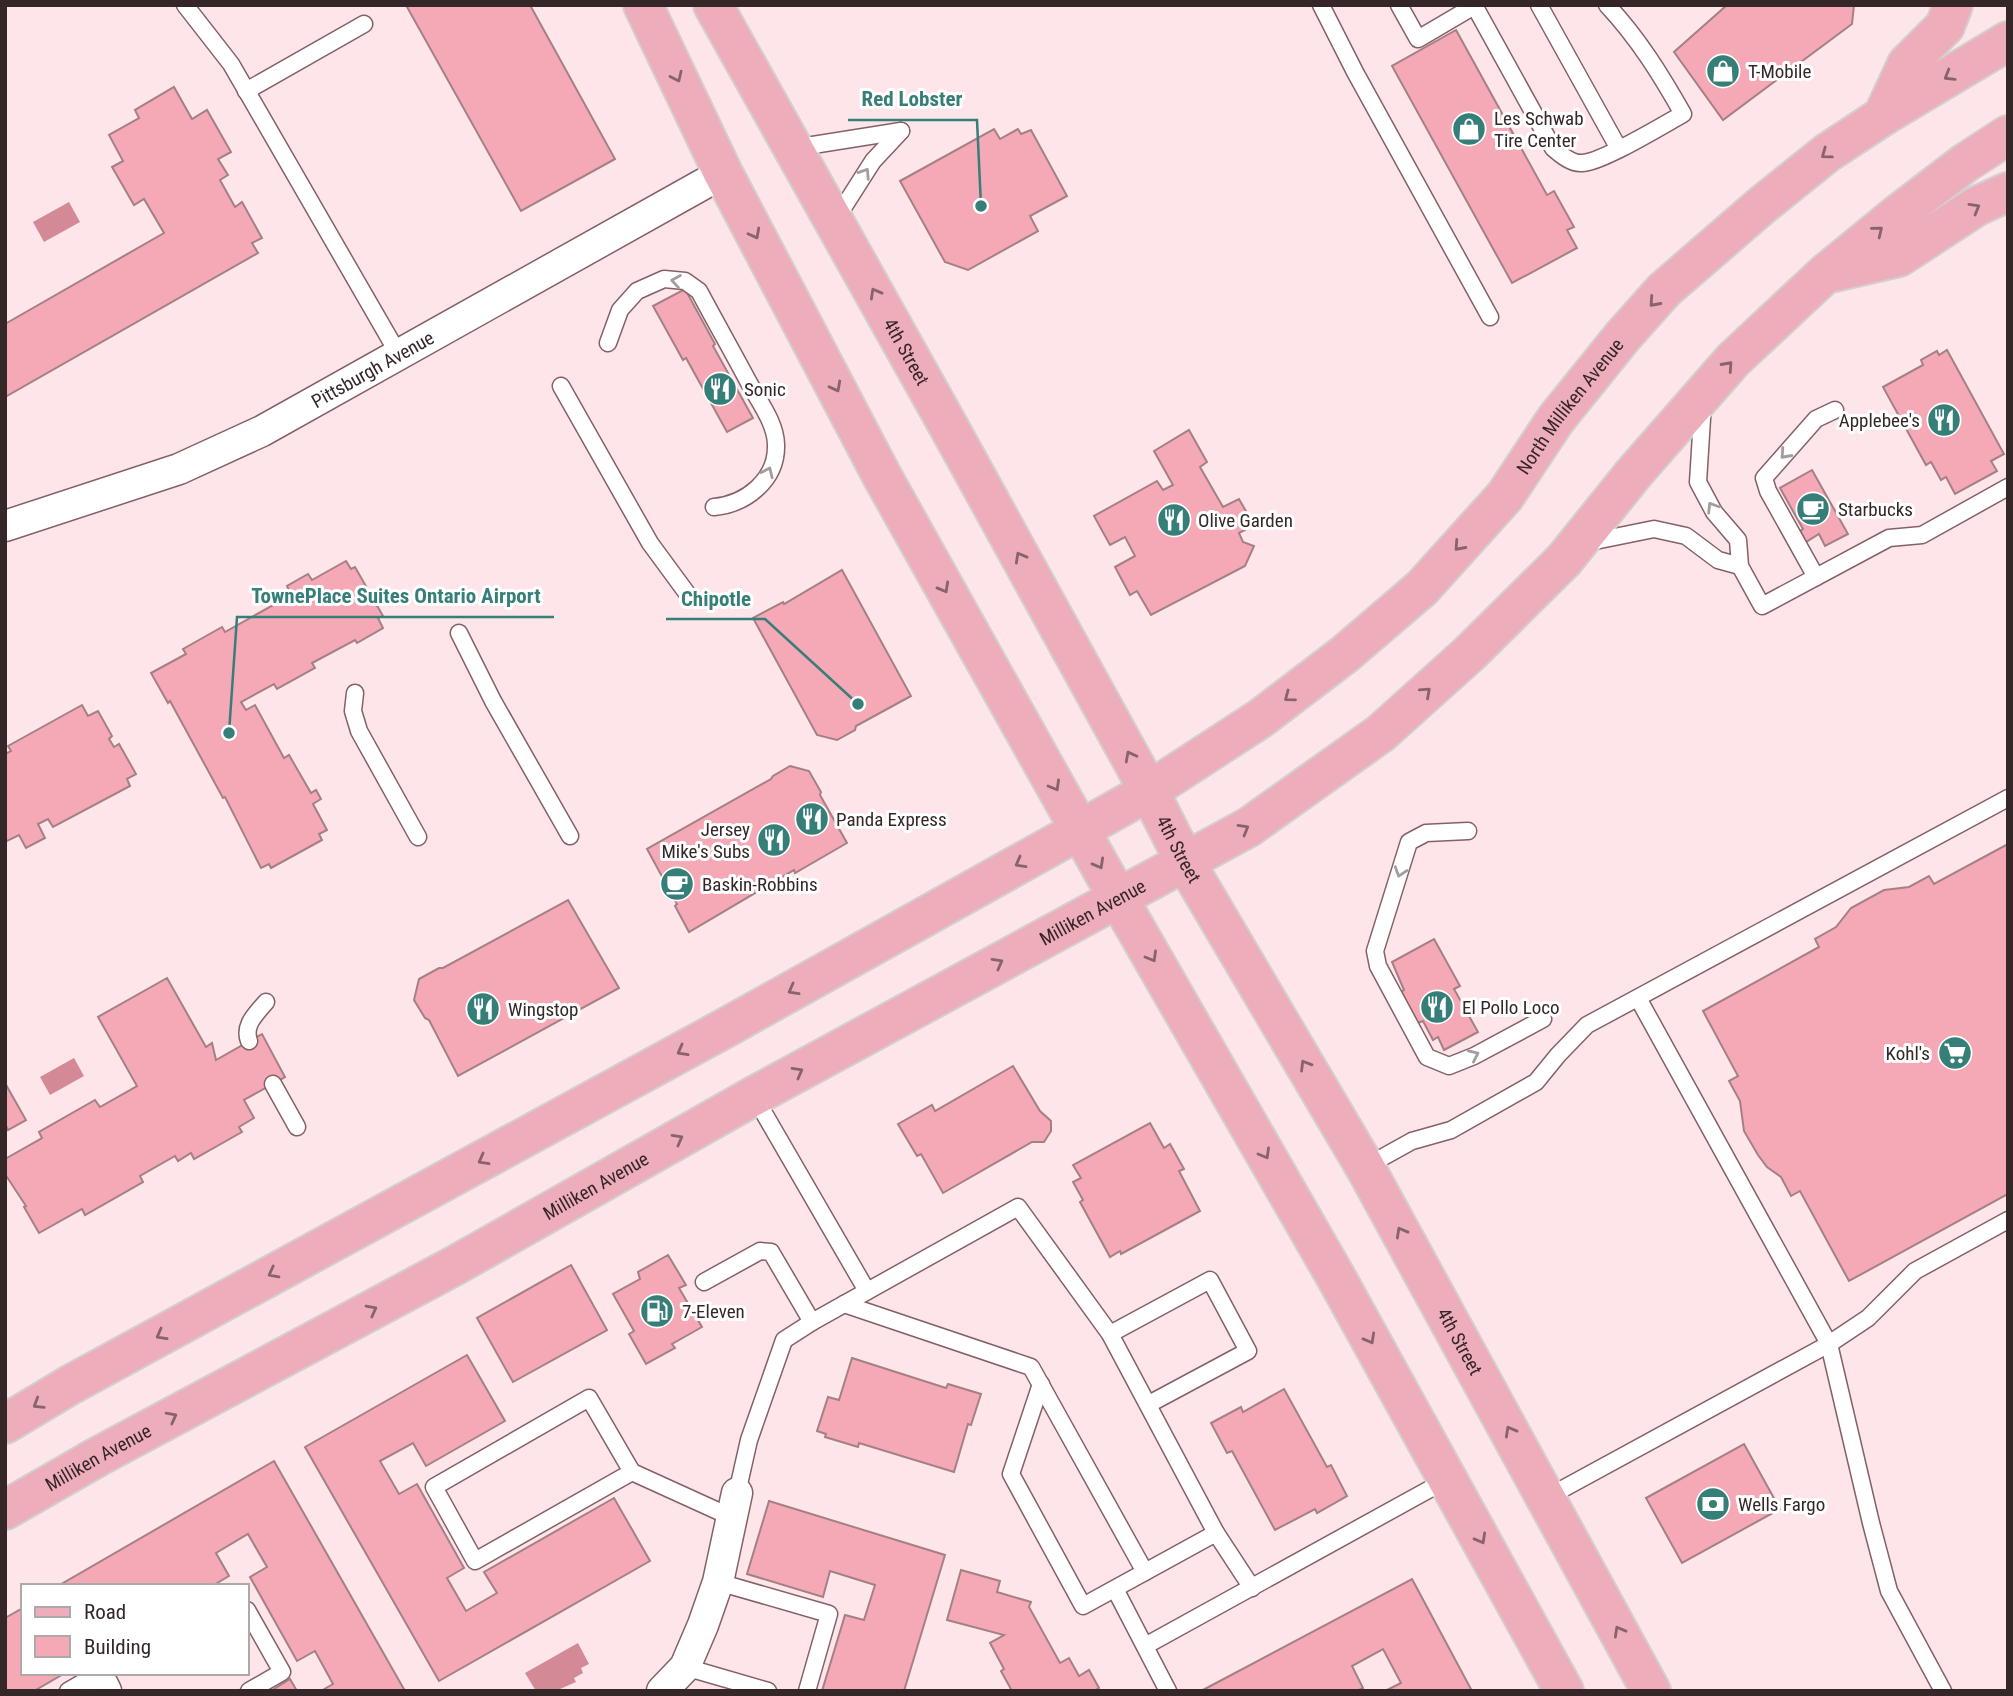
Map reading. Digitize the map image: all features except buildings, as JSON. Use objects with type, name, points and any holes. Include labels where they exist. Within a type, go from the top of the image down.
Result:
[{"type":"main road","points":[[643,5],[723,173],[882,476],[1118,898],[1337,1279],[1564,1691]]},
{"type":"main road","name":"4th Street","points":[[713,5],[1149,791],[1184,860],[1365,1167],[1651,1691]]},
{"type":"main road","points":[[1883,116],[1907,64],[1945,26],[1953,5]]},
{"type":"main road","name":"North Milliken Avenue","points":[[1149,791],[1261,718],[1345,654],[1422,588],[1505,496],[1556,419],[1664,290],[1808,168],[1883,116],[2008,41]]},
{"type":"main road","points":[[1184,860],[1249,827],[1381,733],[1470,653],[1564,560],[1634,473],[1733,360],[1825,274],[1917,200],[2008,135]]},
{"type":"main road","points":[[1825,274],[1899,257],[1977,206],[2008,192]]},
{"type":"main road","points":[[5,1424],[82,1378],[727,1027],[1149,791]]},
{"type":"main road","name":"Milliken Avenue","points":[[5,1510],[99,1456],[454,1266],[1184,860]]},
{"type":"street","name":"Pittsburgh Avenue","points":[[5,526],[179,469],[262,431],[723,173]]},
{"type":"street","points":[[662,1691],[685,1667],[718,1582],[734,1505]]},
{"type":"lane","points":[[185,5],[231,64],[399,355]]},
{"type":"lane","points":[[1321,5],[1490,317]]},
{"type":"lane","points":[[1399,5],[1418,39],[1474,6],[1553,148],[1570,160],[1582,164],[1601,158],[1683,114],[1655,65],[1607,5]]},
{"type":"lane","points":[[1539,5],[1619,149]]},
{"type":"lane","points":[[246,91],[364,24]]},
{"type":"lane","points":[[794,148],[901,131],[873,160],[834,221]]},
{"type":"lane","points":[[608,343],[620,310],[637,291],[664,279],[685,281],[699,291],[769,419],[776,444],[771,469],[760,487],[728,506],[713,507]]},
{"type":"lane","points":[[561,386],[650,543],[686,592]]},
{"type":"lane","points":[[1703,394],[1698,482],[1714,512],[1738,540],[1740,566],[1762,606],[1889,538],[1922,535],[2008,487]]},
{"type":"lane","points":[[1816,578],[1768,491],[1764,478],[1816,419],[1835,410]]},
{"type":"lane","points":[[1576,544],[1654,529],[1686,536],[1718,560],[1740,566]]},
{"type":"lane","points":[[459,634],[493,701],[570,836]]},
{"type":"lane","points":[[355,694],[353,711],[359,731],[418,837]]},
{"type":"lane","points":[[1365,1167],[1412,1141],[1451,1130],[1536,1082],[1587,1025],[2008,798]]},
{"type":"lane","points":[[1468,831],[1426,833],[1409,842],[1375,951],[1378,966],[1427,1057],[1449,1066],[1474,1056],[1543,1019]]},
{"type":"lane","points":[[1638,998],[1829,1344],[1889,1591],[1943,1691]]},
{"type":"lane","points":[[249,1041],[248,1025],[266,1002]]},
{"type":"lane","points":[[273,1084],[297,1127]]},
{"type":"lane","points":[[754,1097],[867,1291]]},
{"type":"lane","points":[[632,1472],[475,1561],[434,1487],[589,1398],[632,1472],[734,1505],[749,1440],[784,1340],[1018,1207],[1110,1334],[1216,1533],[1252,1588]]},
{"type":"lane","points":[[1546,1498],[1829,1344],[1868,1318],[1914,1271],[2008,1220]]},
{"type":"lane","points":[[704,1282],[760,1251],[771,1252],[812,1322]]},
{"type":"lane","points":[[1110,1334],[1210,1280],[1248,1350],[1149,1404]]},
{"type":"lane","points":[[844,1304],[1031,1367],[1145,1572]]},
{"type":"lane","points":[[1041,1384],[1011,1474],[1083,1606],[1216,1533]]},
{"type":"lane","points":[[1145,1646],[1448,1479]]},
{"type":"lane","points":[[718,1582],[829,1614],[807,1691]]},
{"type":"lane","points":[[1115,1589],[1168,1691]]},
{"type":"lane","points":[[248,1612],[282,1672],[249,1691]]},
{"type":"lane","points":[[685,1667],[768,1691]]},
{"type":"lane","points":[[68,1691],[100,1678]]},
{"type":"shaded area","points":[[69,202],[80,222],[44,242],[33,222]]},
{"type":"shaded area","points":[[74,1058],[84,1076],[50,1095],[40,1077]]},
{"type":"shaded area","points":[[578,1643],[589,1664],[581,1668],[583,1673],[574,1678],[576,1682],[560,1689],[536,1691],[525,1673]]},
{"type":"place","name":"T-Mobile","points":[[1723,71]]},
{"type":"place","name":"Les Schwab Tire Center","points":[[1469,129]]},
{"type":"place","name":"Red Lobster","points":[[981,206]]},
{"type":"place","name":"Sonic","points":[[720,389]]},
{"type":"place","name":"Applebee's","points":[[1944,420]]},
{"type":"place","name":"Starbucks","points":[[1813,509]]},
{"type":"place","name":"Olive Garden","points":[[1174,520]]},
{"type":"place","name":"Chipotle","points":[[858,704]]},
{"type":"place","name":"TownePlace Suites Ontario Airport","points":[[229,733]]},
{"type":"place","name":"Panda Express","points":[[812,819]]},
{"type":"place","name":"Jersey Mike's Subs","points":[[774,840]]},
{"type":"place","name":"Baskin-Robbins","points":[[677,884]]},
{"type":"place","name":"El Pollo Loco","points":[[1437,1007]]},
{"type":"place","name":"Wingstop","points":[[483,1009]]},
{"type":"place","name":"Kohl's","points":[[1955,1053]]},
{"type":"place","name":"7-Eleven","points":[[657,1311]]},
{"type":"place","name":"Wells Fargo","points":[[1713,1504]]}]
